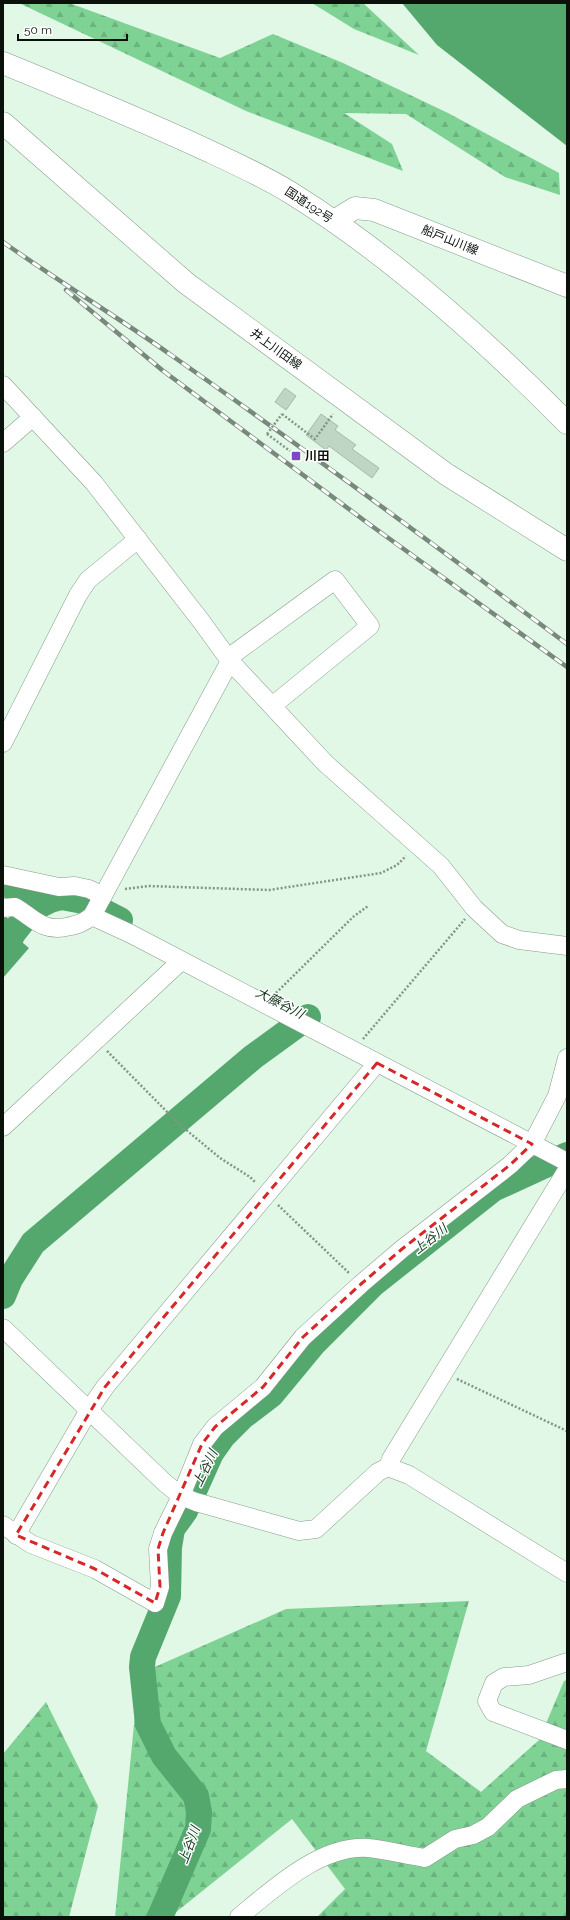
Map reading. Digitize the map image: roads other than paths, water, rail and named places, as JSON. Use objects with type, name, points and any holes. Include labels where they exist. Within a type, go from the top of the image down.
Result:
[{"type":"main road","name":"国道192号","points":[[3,63],[163,130],[241,166],[290,192],[334,222],[402,273],[454,316],[567,423]]},
{"type":"main road","name":"井上川田線","points":[[3,123],[186,283],[446,474],[567,550]]},
{"type":"main road","name":"船戸山川線","points":[[334,222],[355,208],[374,210],[567,286]]},
{"type":"street","points":[[3,385],[94,483],[229,659],[325,763],[357,793],[417,843],[441,866],[474,908],[502,934],[519,940],[567,946]]},
{"type":"street","points":[[3,443],[33,417]]},
{"type":"street","points":[[3,743],[78,595],[88,580],[138,539]]},
{"type":"street","points":[[3,908],[15,907],[47,928],[56,929],[81,924],[97,907],[229,659],[335,580],[370,626],[272,706]]},
{"type":"street","points":[[3,875],[59,887],[75,886],[89,889],[97,907],[181,961],[377,1063],[535,1138],[562,1162],[444,1373],[391,1459],[388,1467],[378,1472],[316,1529],[299,1531],[188,1498],[165,1483],[3,1328]]},
{"type":"street","points":[[3,1127],[181,961]]},
{"type":"street","points":[[377,1063],[133,1352],[89,1410],[10,1530],[31,1544],[95,1569],[155,1603],[160,1587],[158,1549],[163,1533],[188,1498],[202,1444],[215,1427],[263,1387],[303,1337],[402,1249],[510,1165],[535,1138],[557,1096],[567,1058]]},
{"type":"street","points":[[388,1467],[409,1474],[567,1573]]},
{"type":"street","points":[[567,1662],[529,1675],[504,1677],[494,1683],[487,1700],[493,1712],[567,1740]]},
{"type":"street","points":[[239,1917],[288,1877],[336,1851],[367,1848],[425,1858],[455,1839],[473,1835],[488,1827],[517,1800],[556,1780],[567,1779]]},
{"type":"waterway","points":[[3,884],[62,897]]},
{"type":"waterway","name":"大藤谷川","points":[[3,946],[32,909],[50,900],[62,897],[83,901],[120,920]]},
{"type":"waterway","name":"上谷川","points":[[3,1296],[10,1279],[33,1243],[253,1057],[308,1017]]},
{"type":"waterway","name":"上谷川","points":[[160,1917],[198,1829],[199,1812],[196,1796],[164,1756],[148,1724],[142,1667],[143,1657],[168,1596],[169,1547],[172,1529],[185,1511],[211,1453],[223,1436],[242,1417],[271,1395],[314,1343],[373,1284],[493,1189],[567,1155]]},
{"type":"railway","points":[[3,242],[221,390],[567,644]]},
{"type":"railway","points":[[66,290],[162,370],[369,524],[567,667]]},
{"type":"place","name":"川田","points":[[296,456]]}]
